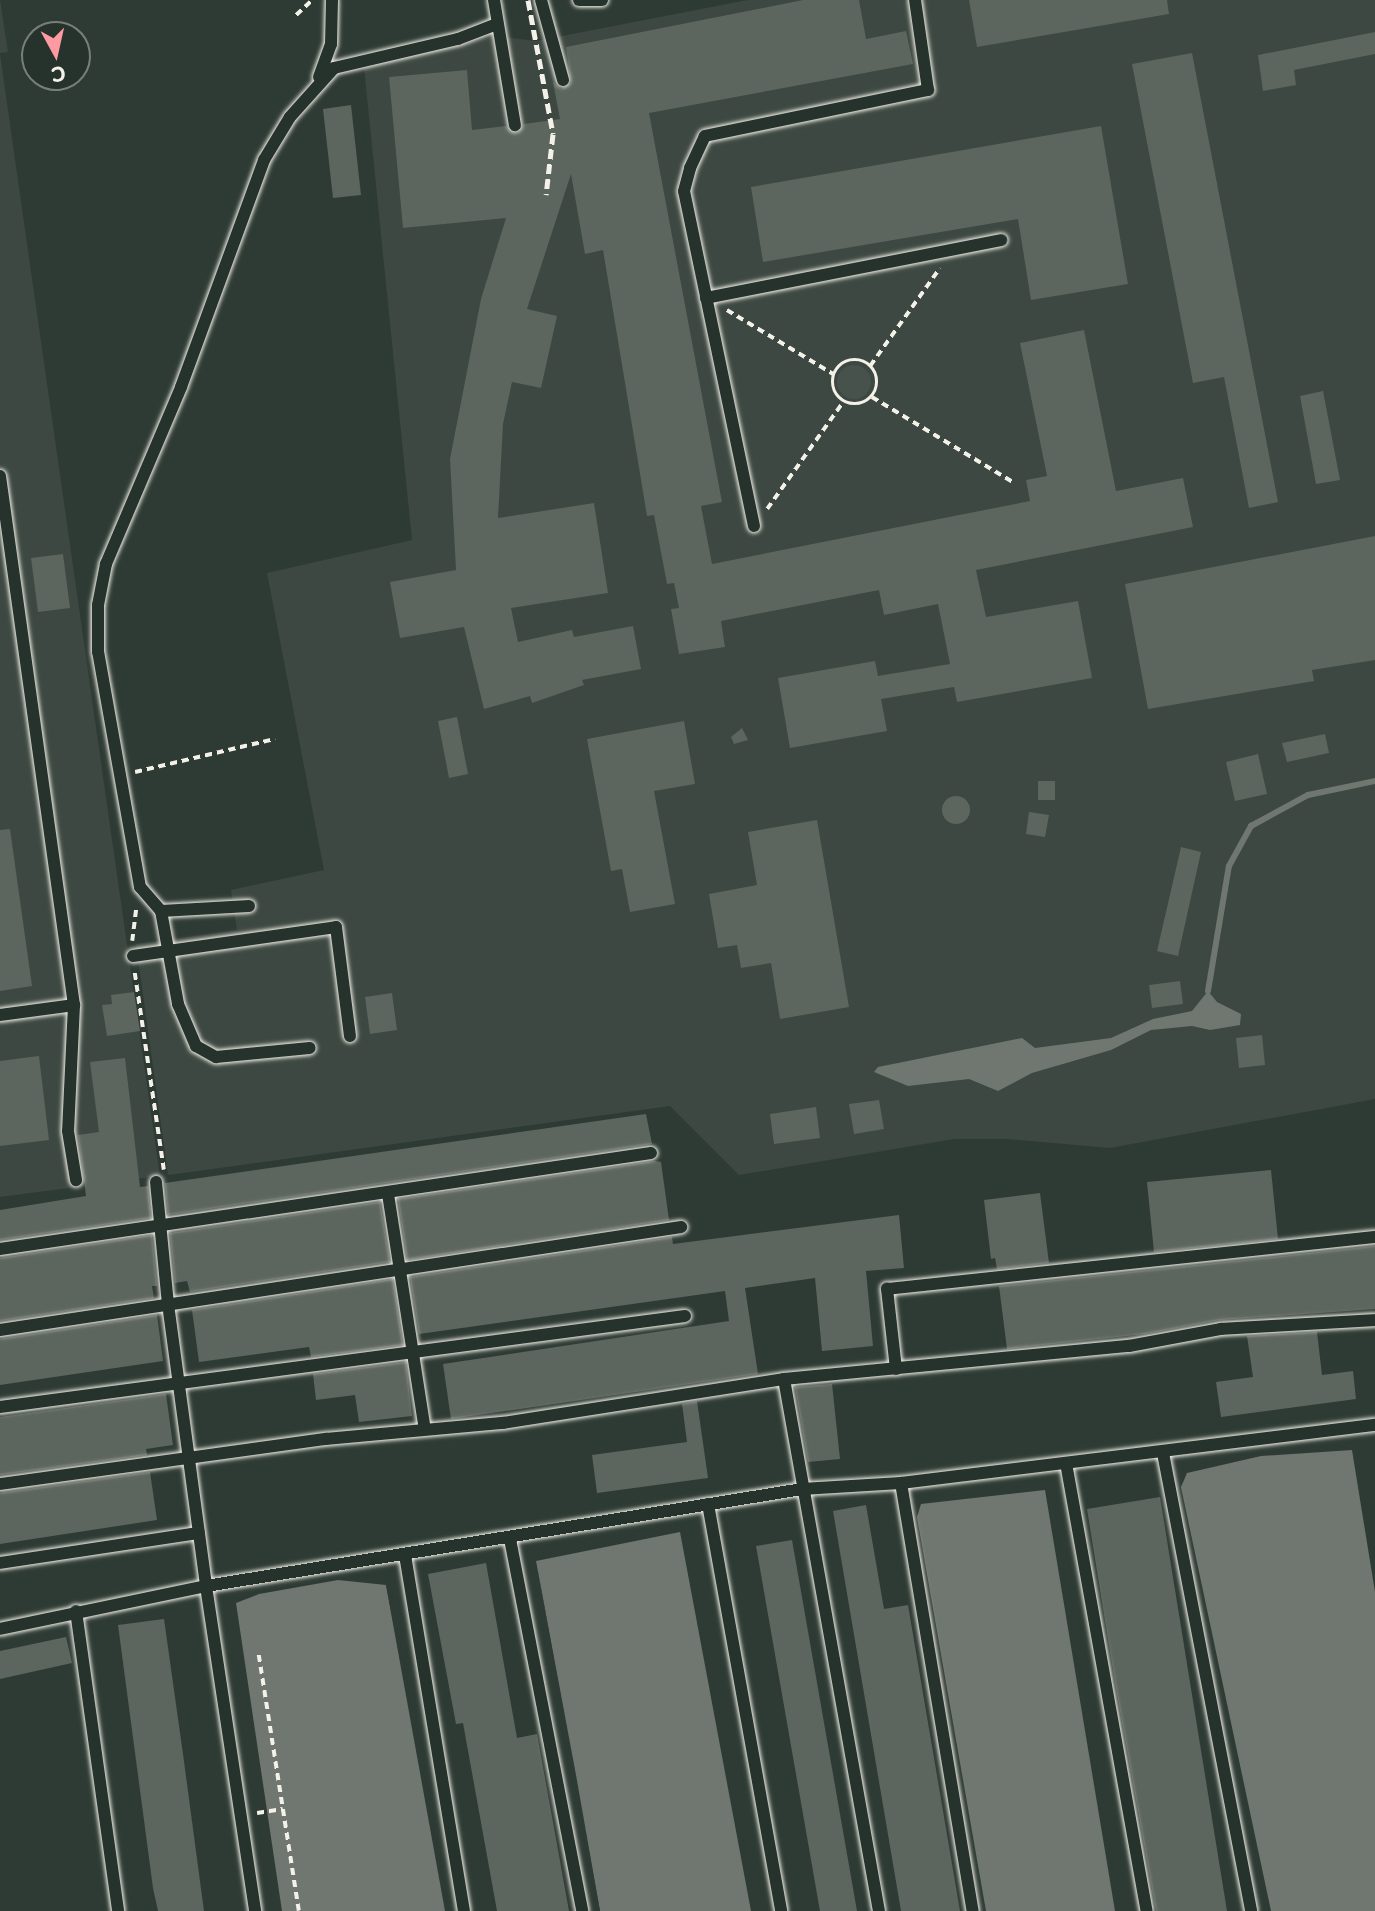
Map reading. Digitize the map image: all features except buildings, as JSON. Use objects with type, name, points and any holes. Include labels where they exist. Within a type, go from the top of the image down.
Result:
[{"type":"lane","points":[[310,1048],[216,1057],[196,1046],[178,1004],[171,951],[161,911],[140,887],[98,652],[97,606],[106,564],[181,387],[264,160],[326,66],[332,0]]},
{"type":"lane","points":[[494,0],[516,125]]},
{"type":"lane","points":[[541,0],[563,80]]},
{"type":"lane","points":[[579,0],[602,0]]},
{"type":"lane","points":[[754,526],[684,191],[705,136],[928,90],[915,0]]},
{"type":"lane","points":[[313,86],[350,61],[458,39],[497,24]]},
{"type":"lane","points":[[706,298],[1001,240]]},
{"type":"lane","points":[[0,476],[74,1005],[68,1131],[76,1180]]},
{"type":"lane","points":[[161,911],[249,906]]},
{"type":"lane","points":[[133,956],[336,927],[350,1036]]},
{"type":"lane","points":[[0,1015],[74,1005]]},
{"type":"lane","points":[[0,1249],[651,1153]]},
{"type":"lane","points":[[156,1182],[178,1382],[255,1911]]},
{"type":"lane","points":[[387,1194],[425,1429]]},
{"type":"lane","points":[[0,1330],[400,1272],[681,1227]]},
{"type":"lane","points":[[896,1369],[887,1289],[1375,1237]]},
{"type":"lane","points":[[0,1407],[412,1349],[685,1316]]},
{"type":"lane","points":[[0,1484],[425,1429],[503,1423],[784,1379],[1129,1346],[1221,1329],[1375,1320]]},
{"type":"lane","points":[[784,1379],[879,1911]]},
{"type":"lane","points":[[0,1629],[206,1586],[510,1539],[802,1489],[901,1483],[1375,1425]]},
{"type":"lane","points":[[1163,1453],[1251,1911]]},
{"type":"lane","points":[[1066,1463],[1147,1911]]},
{"type":"lane","points":[[901,1483],[973,1911]]},
{"type":"lane","points":[[708,1504],[781,1911]]},
{"type":"lane","points":[[0,1563],[199,1533]]},
{"type":"lane","points":[[510,1539],[582,1911]]},
{"type":"lane","points":[[405,1555],[464,1911]]},
{"type":"lane","points":[[76,1611],[118,1911]]},
{"type":"path","points":[[296,15],[312,0]]},
{"type":"path","points":[[870,366],[954,250]]},
{"type":"path","points":[[706,298],[833,374]]},
{"type":"path","points":[[857,360],[870,366],[877,387],[872,397],[859,405],[843,402],[833,390],[833,374],[843,363],[857,360]]},
{"type":"path","points":[[872,397],[1013,482]]},
{"type":"path","points":[[754,526],[843,402]]},
{"type":"path","points":[[118,774],[160,768],[275,739]]},
{"type":"path","points":[[135,915],[133,956],[164,1175],[156,1182]]},
{"type":"path","points":[[259,1655],[299,1911]]},
{"type":"path","points":[[244,1815],[283,1810]]},
{"type":"shaded area","points":[[0,0],[8,52],[0,53]]},
{"type":"shaded area","points":[[748,0],[1375,0],[1375,1099],[1110,1148],[1007,1139],[954,1139],[739,1175],[670,1106],[168,1175],[136,944],[237,930],[231,890],[324,870],[267,573],[412,540],[364,67],[497,36],[536,41]]},
{"type":"shaded area","points":[[0,54],[160,1176],[0,1197]]},
{"type":"shaded area","points":[[854,365],[866,370],[871,382],[866,394],[854,399],[842,394],[837,382],[842,370]]},
{"type":"shaded area","points":[[1208,991],[1217,1002],[1241,1014],[1240,1025],[1210,1030],[1192,1026],[1151,1030],[1111,1050],[1032,1073],[998,1091],[969,1079],[908,1086],[874,1072],[878,1067],[1022,1038],[1035,1048],[1111,1038],[1153,1019],[1192,1011]]},
{"type":"shaded area","points":[[1352,1450],[1375,1592],[1375,1911],[1271,1911],[1181,1487],[1187,1473],[1261,1456]]},
{"type":"shaded area","points":[[1045,1490],[1115,1911],[986,1911],[917,1517],[921,1504]]},
{"type":"shaded area","points":[[680,1532],[751,1911],[600,1911],[536,1561]]},
{"type":"shaded area","points":[[338,1580],[386,1585],[445,1911],[282,1911],[236,1603],[259,1594]]},
{"type":"pier","points":[[536,1561],[576,1775],[600,1911],[597,1911]]},
{"type":"pier","points":[[389,1584],[415,1723],[448,1911],[386,1585]]},
{"type":"waterway","points":[[1208,991],[1229,866],[1251,826],[1308,795],[1375,781]]},
{"type":"railway","points":[[528,0],[553,134],[546,195]]}]
